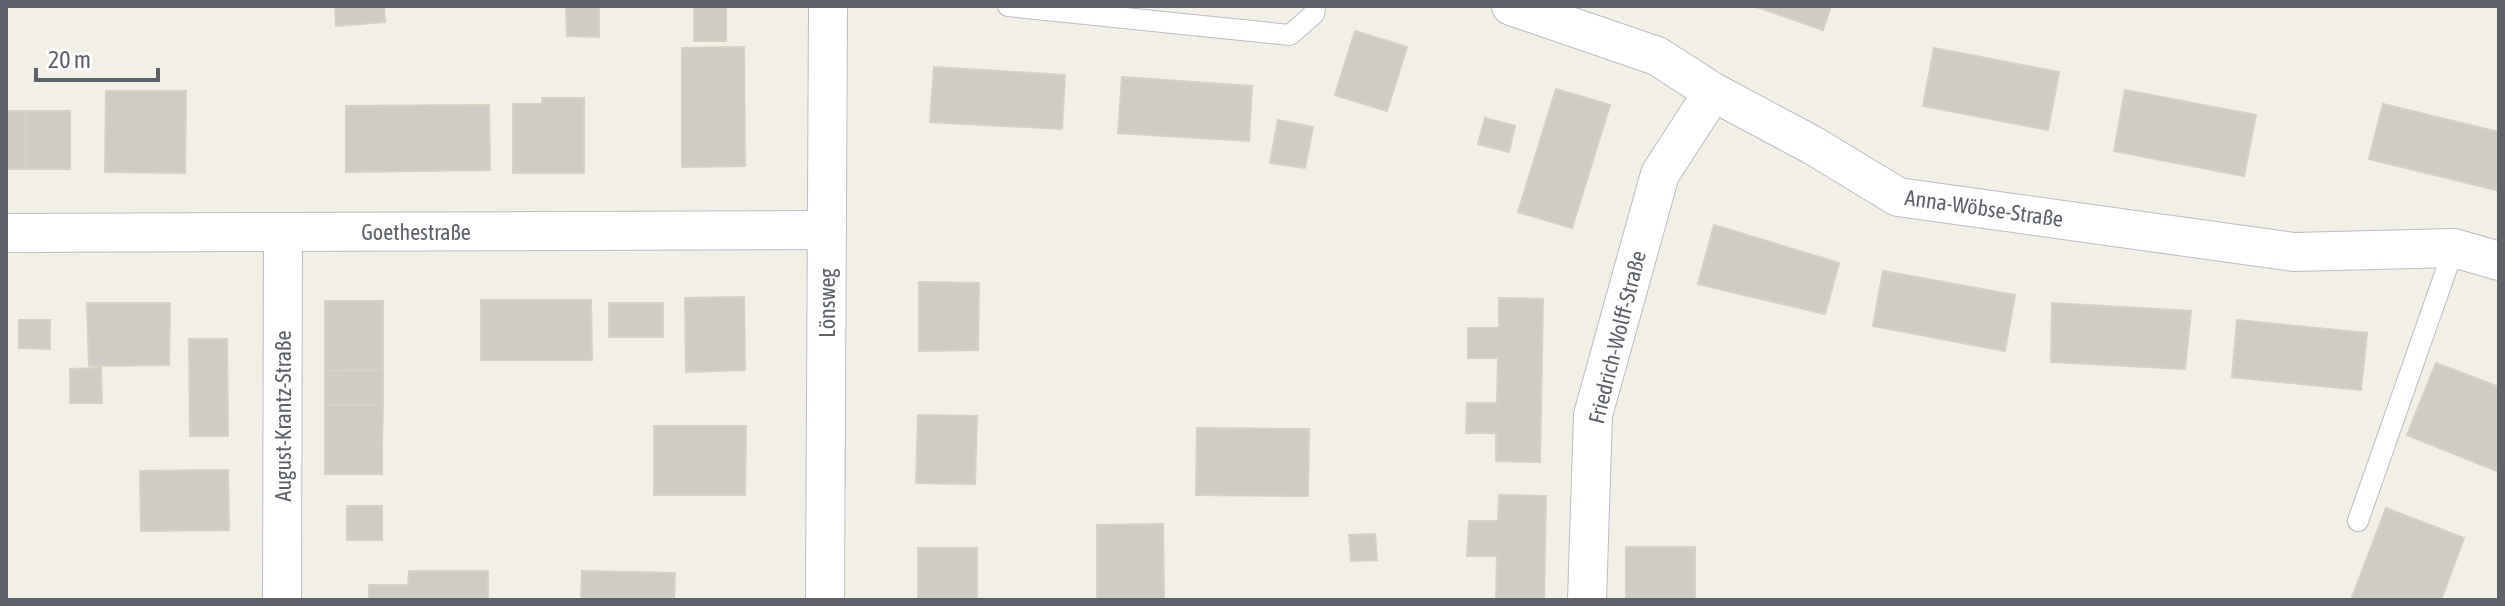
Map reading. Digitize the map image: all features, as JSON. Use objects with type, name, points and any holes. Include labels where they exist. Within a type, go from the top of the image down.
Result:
[{"type":"street","name":"Lönsweg","points":[[825,600],[828,6]]},
{"type":"street","name":"Anna-Wöbse-Straße","points":[[1511,6],[1657,56],[1713,92],[1814,146],[1898,197],[2294,252],[2454,248],[2499,261]]},
{"type":"street","name":"Friedrich-Wolff-Straße","points":[[1587,600],[1593,415],[1660,174],[1713,92]]},
{"type":"street","name":"Goethestraße","points":[[6,233],[827,230]]},
{"type":"street","name":"August-Krantz-Straße","points":[[282,600],[283,233]]},
{"type":"lane","points":[[1008,6],[1290,35],[1314,14],[1315,6]]},
{"type":"lane","points":[[2358,521],[2454,248]]},
{"type":"building","points":[[335,6],[384,6],[385,22],[336,26]]},
{"type":"building","points":[[566,6],[599,6],[599,37],[567,36]]},
{"type":"building","points":[[694,6],[726,6],[726,41],[694,41]]},
{"type":"building","points":[[1754,6],[1831,6],[1823,30]]},
{"type":"building","points":[[1355,31],[1407,47],[1387,111],[1335,95]]},
{"type":"building","points":[[744,47],[745,166],[682,167],[682,48]]},
{"type":"building","points":[[1934,48],[2059,72],[2048,130],[1923,106]]},
{"type":"building","points":[[934,67],[1065,75],[1062,129],[930,122]]},
{"type":"building","points":[[1122,77],[1252,86],[1249,141],[1118,133]]},
{"type":"building","points":[[1556,89],[1610,105],[1572,228],[1518,212]]},
{"type":"building","points":[[2125,90],[2256,115],[2244,176],[2114,151]]},
{"type":"building","points":[[106,91],[186,91],[185,173],[105,172]]},
{"type":"building","points":[[542,98],[584,98],[584,173],[513,173],[513,104],[542,104]]},
{"type":"building","points":[[2383,104],[2499,132],[2496,190],[2369,159]]},
{"type":"building","points":[[489,105],[490,170],[346,172],[346,106]]},
{"type":"building","points":[[6,111],[26,111],[26,169],[6,169]]},
{"type":"building","points":[[26,111],[70,111],[70,169],[26,169]]},
{"type":"building","points":[[1485,118],[1515,126],[1509,152],[1478,144]]},
{"type":"building","points":[[1278,120],[1313,127],[1305,168],[1270,163]]},
{"type":"building","points":[[1714,225],[1839,263],[1825,314],[1698,284]]},
{"type":"building","points":[[1883,271],[2015,295],[2005,351],[1873,326]]},
{"type":"building","points":[[919,282],[979,283],[978,350],[919,351]]},
{"type":"building","points":[[744,297],[745,370],[686,372],[685,298]]},
{"type":"building","points":[[1499,298],[1543,299],[1540,462],[1496,461],[1496,433],[1466,433],[1467,403],[1497,403],[1498,358],[1468,358],[1468,328],[1499,328]]},
{"type":"building","points":[[481,300],[591,300],[592,360],[481,360]]},
{"type":"building","points":[[325,301],[383,301],[383,336],[325,336]]},
{"type":"building","points":[[87,303],[170,303],[169,365],[89,366]]},
{"type":"building","points":[[609,303],[663,303],[663,337],[609,337]]},
{"type":"building","points":[[2052,303],[2191,311],[2185,369],[2051,362]]},
{"type":"building","points":[[19,320],[50,320],[50,349],[19,348]]},
{"type":"building","points":[[2237,320],[2367,333],[2361,390],[2232,377]]},
{"type":"building","points":[[325,336],[383,336],[383,370],[325,371]]},
{"type":"building","points":[[189,339],[227,339],[228,436],[190,436]]},
{"type":"building","points":[[2436,363],[2499,387],[2499,472],[2407,435]]},
{"type":"building","points":[[101,368],[102,403],[70,403],[70,369]]},
{"type":"building","points":[[383,370],[383,405],[325,405],[325,371]]},
{"type":"building","points":[[325,405],[383,405],[382,440],[325,440]]},
{"type":"building","points":[[918,415],[977,416],[975,484],[916,483]]},
{"type":"building","points":[[654,426],[746,426],[745,495],[654,495]]},
{"type":"building","points":[[1197,428],[1309,429],[1308,496],[1196,495]]},
{"type":"building","points":[[325,440],[382,440],[382,474],[325,474]]},
{"type":"building","points":[[228,470],[229,530],[141,531],[140,471]]},
{"type":"building","points":[[1499,495],[1546,496],[1544,600],[1496,600],[1497,556],[1467,556],[1469,521],[1498,521]]},
{"type":"building","points":[[347,506],[382,506],[382,540],[347,540]]},
{"type":"building","points":[[2386,508],[2464,538],[2441,600],[2351,600]]},
{"type":"building","points":[[1163,524],[1164,600],[1097,600],[1097,525]]},
{"type":"building","points":[[1375,534],[1377,560],[1351,561],[1349,535]]},
{"type":"building","points":[[1626,547],[1695,547],[1695,600],[1626,600]]},
{"type":"building","points":[[918,548],[977,548],[977,600],[918,600]]},
{"type":"building","points":[[409,571],[488,571],[488,600],[369,600],[369,585],[408,585]]},
{"type":"building","points":[[582,571],[675,573],[674,600],[581,600]]}]
